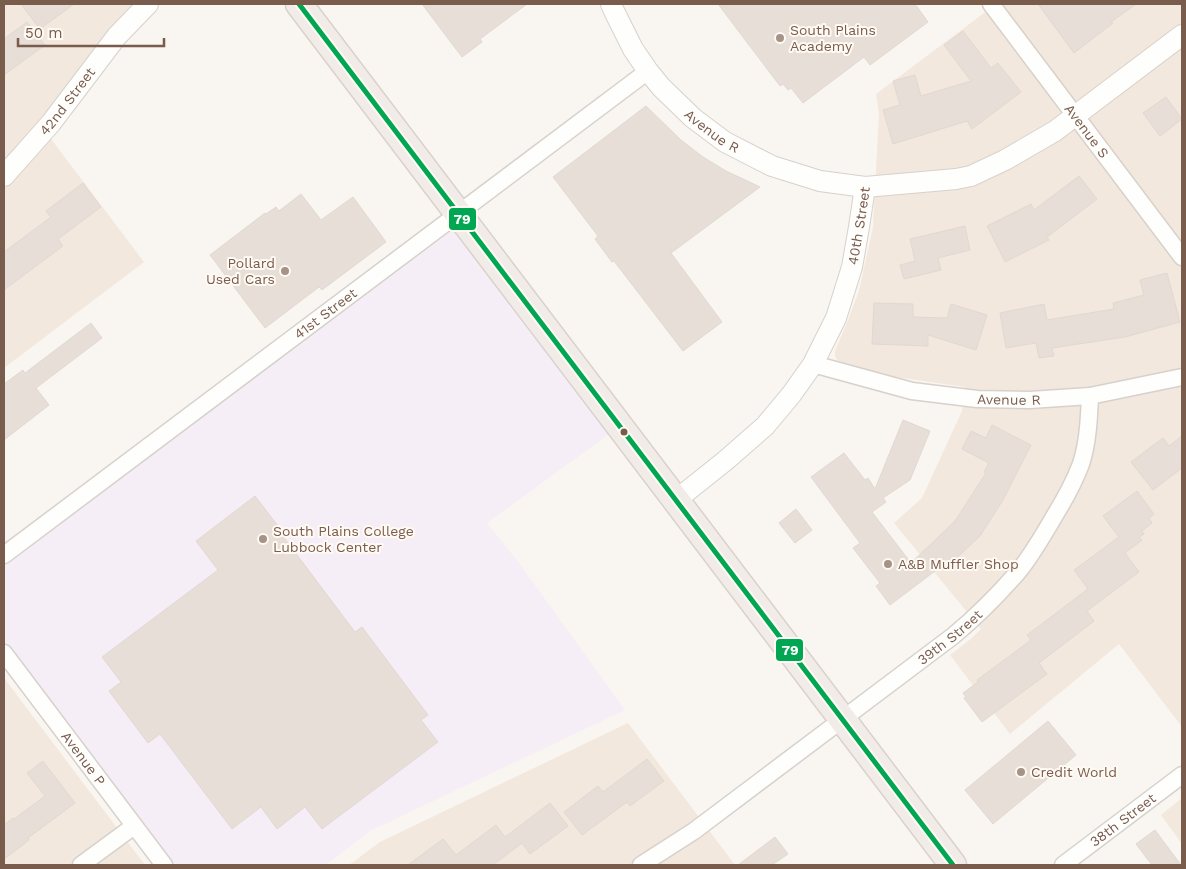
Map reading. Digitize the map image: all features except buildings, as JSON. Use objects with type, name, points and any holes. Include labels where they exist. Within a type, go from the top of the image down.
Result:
[{"type":"highway","points":[[299,4],[953,865]]},
{"type":"street","name":"42nd Street","points":[[4,176],[51,122],[117,36],[148,4]]},
{"type":"street","name":"Avenue R","points":[[611,4],[633,49],[661,87],[693,118],[725,142],[772,166],[820,181],[865,186]]},
{"type":"street","name":"Avenue S","points":[[991,4],[1182,257]]},
{"type":"street","name":"40th Street","points":[[676,500],[765,426],[792,395],[813,364],[836,318],[852,267],[860,227],[865,186],[956,179],[971,176],[1005,160],[1055,131],[1182,35]]},
{"type":"street","name":"41st Street","points":[[4,555],[648,71]]},
{"type":"street","name":"Avenue R","points":[[813,364],[912,391],[949,396],[977,399],[1030,400],[1090,396]]},
{"type":"street","points":[[1090,396],[1182,377]]},
{"type":"street","name":"39th Street","points":[[641,865],[694,831],[966,625],[1018,572],[1046,532],[1068,494],[1086,445],[1090,396]]},
{"type":"street","name":"Avenue P","points":[[4,653],[164,865]]},
{"type":"street","name":"38th Street","points":[[1062,865],[1182,775]]},
{"type":"street","points":[[82,865],[134,826]]},
{"type":"shaded area","points":[[4,4],[136,4],[119,20],[97,46],[39,123],[144,262],[4,368]]},
{"type":"shaded area","points":[[996,4],[1182,4],[1182,727],[1119,644],[1010,734],[950,655],[981,629],[894,523],[922,498],[962,411],[965,387],[896,377],[838,361],[835,356],[835,351],[859,291],[873,227],[879,113],[876,94]]},
{"type":"shaded area","name":"South Plains College Lubbock Center","points":[[459,214],[620,426],[487,523],[519,563],[625,710],[370,831],[326,865],[164,865],[4,654],[4,555]]},
{"type":"shaded area","points":[[4,678],[145,865],[4,865]]},
{"type":"shaded area","points":[[628,723],[735,865],[349,865],[380,842]]},
{"type":"shaded area","points":[[1182,798],[1182,844],[1161,815]]},
{"type":"transit line","name":"79","points":[[299,4],[953,865]]},
{"type":"place","name":"South Plains Academy","points":[[780,38]]},
{"type":"place","name":"Pollard Used Cars","points":[[285,271]]},
{"type":"place","name":"South Plains College Lubbock Center","points":[[263,539]]},
{"type":"place","name":"A&B Muffler Shop","points":[[888,564]]},
{"type":"place","name":"Credit World","points":[[1021,772]]}]
